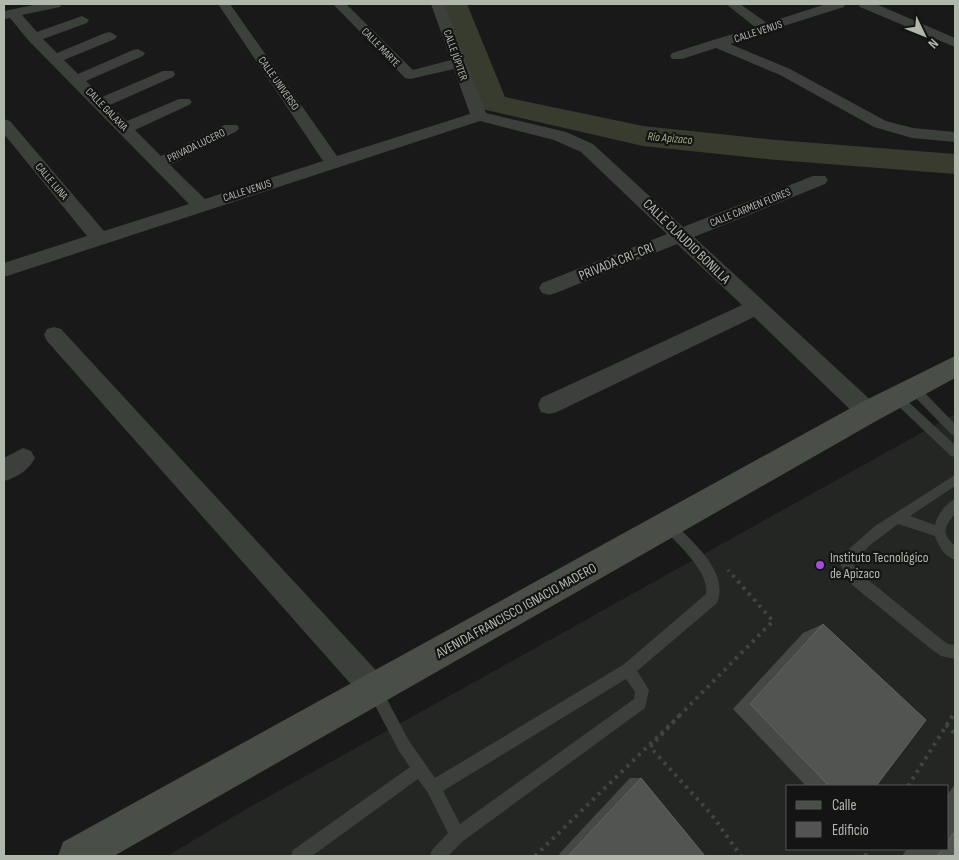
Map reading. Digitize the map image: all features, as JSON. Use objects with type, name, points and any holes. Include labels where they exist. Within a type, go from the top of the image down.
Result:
[{"type":"main road","name":"AVENIDA FRANCISCO IGNACIO MADERO","points":[[77,856],[868,412],[955,366]]},
{"type":"street","points":[[8,14],[55,4]]},
{"type":"street","name":"CALLE UNIVERSO","points":[[224,4],[333,163]]},
{"type":"street","name":"CALLE MARTE","points":[[339,4],[410,74],[459,63]]},
{"type":"street","name":"CALLE JÚPITER","points":[[438,4],[478,110]]},
{"type":"street","points":[[732,4],[767,28]]},
{"type":"street","name":"CALLE VENUS","points":[[677,56],[839,4]]},
{"type":"street","points":[[865,4],[955,43]]},
{"type":"street","name":"CALLE GALAXIA","points":[[8,14],[78,79],[201,205]]},
{"type":"street","points":[[34,38],[82,20]]},
{"type":"street","points":[[56,58],[110,36]]},
{"type":"street","points":[[719,44],[785,72],[880,124],[912,133],[955,137]]},
{"type":"street","points":[[78,79],[138,53]]},
{"type":"street","points":[[102,103],[168,74]]},
{"type":"street","points":[[125,128],[184,102]]},
{"type":"street","name":"CALLE VENUS","points":[[4,270],[333,163],[478,110]]},
{"type":"street","name":"CALLE CLAUDIO BONILLA","points":[[478,110],[560,136],[588,148],[868,412]]},
{"type":"street","name":"CALLE LUNA","points":[[4,124],[100,238]]},
{"type":"street","name":"PRIVADA LUCERO","points":[[160,163],[231,128]]},
{"type":"street","name":"CALLE CARMEN FLORES","points":[[682,235],[819,180]]},
{"type":"street","name":"PRIVADA CRI-CRI","points":[[549,288],[682,235]]},
{"type":"street","points":[[549,405],[756,307]]},
{"type":"street","points":[[54,335],[374,689]]},
{"type":"street","points":[[4,471],[23,458]]},
{"type":"lane","points":[[905,394],[955,431]]},
{"type":"lane","points":[[905,394],[955,452]]},
{"type":"lane","points":[[955,480],[870,536],[850,556],[846,564],[856,578],[936,644],[946,651],[955,652]]},
{"type":"lane","points":[[955,505],[942,520],[939,532],[944,544],[955,554]]},
{"type":"lane","points":[[899,518],[939,532]]},
{"type":"lane","points":[[433,788],[628,670],[712,598],[715,591],[710,574],[668,524]]},
{"type":"lane","points":[[438,856],[457,835],[640,704],[642,690],[628,670]]},
{"type":"lane","points":[[374,689],[404,746],[433,788],[457,835]]},
{"type":"lane","points":[[299,856],[420,769]]},
{"type":"path","points":[[535,856],[679,716],[773,621],[724,565]]},
{"type":"path","points":[[909,785],[955,712]]},
{"type":"path","points":[[679,716],[650,747],[711,814],[741,856]]},
{"type":"path","points":[[946,725],[955,734]]},
{"type":"shaded area","name":"Instituto Tecnológico de Apizaco","points":[[955,414],[955,856],[167,856],[241,812]]},
{"type":"building","points":[[823,624],[926,720],[877,785],[828,785],[750,704]]},
{"type":"building","points":[[641,778],[705,856],[568,856]]},
{"type":"building","points":[[955,831],[955,856],[937,856],[942,850],[949,850],[949,840]]},
{"type":"waterway","name":"Río Apizaco","points":[[454,4],[493,103],[643,136],[777,150],[955,164]]},
{"type":"place","name":"Instituto Tecnológico de Apizaco","points":[[820,565]]}]
